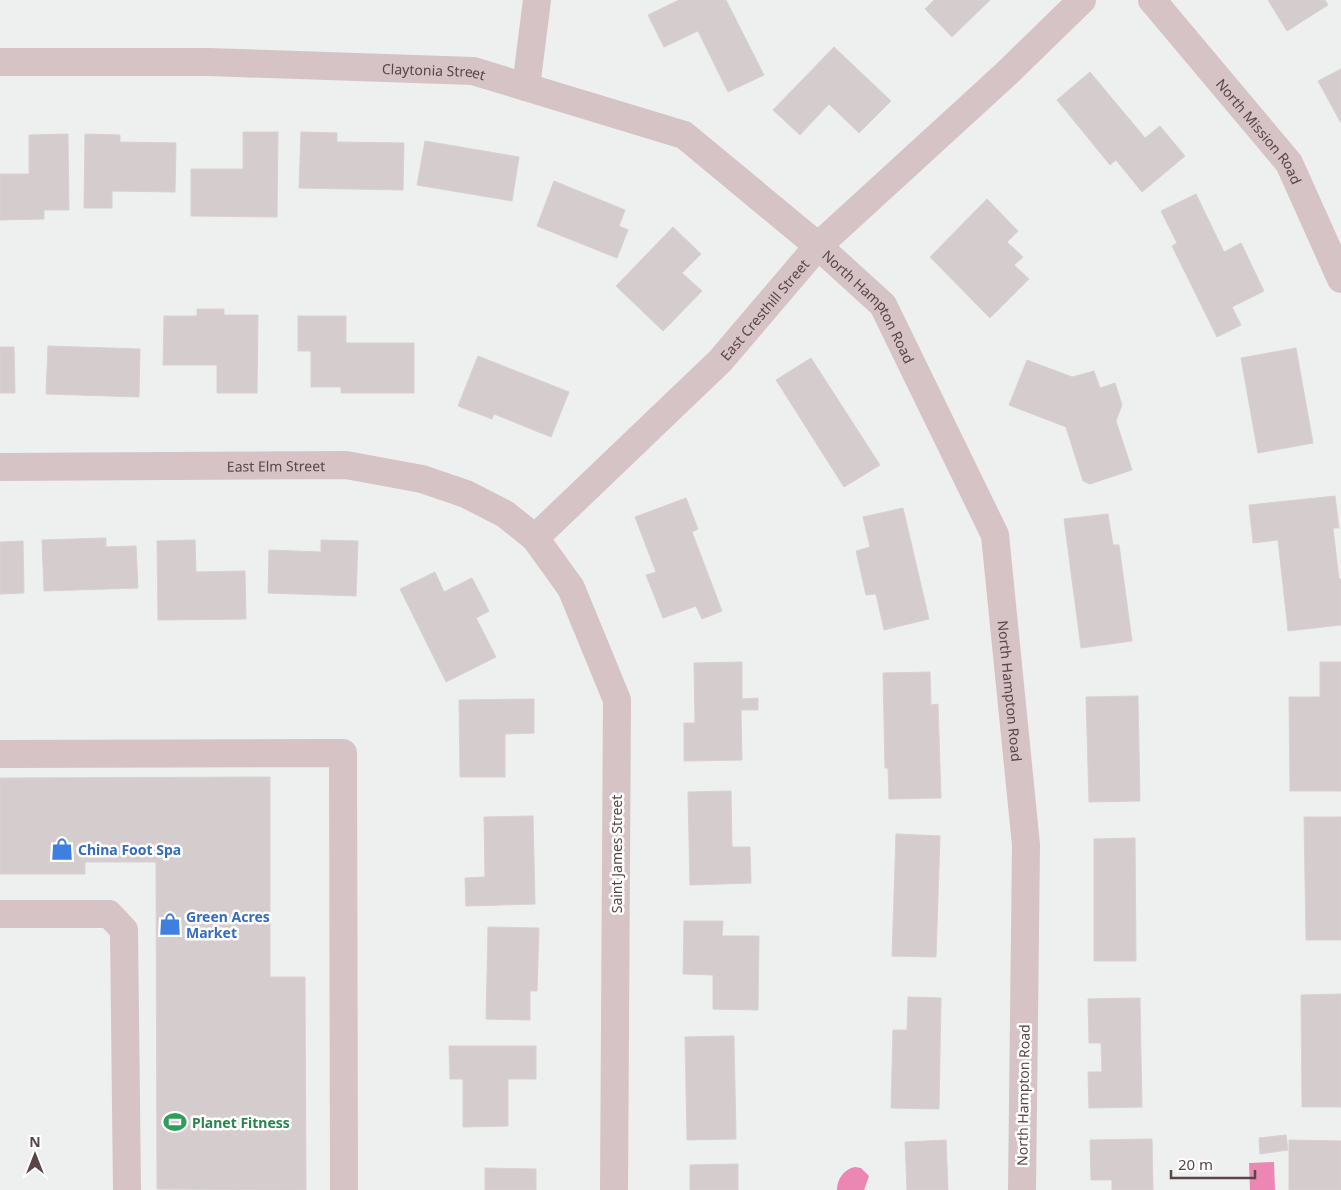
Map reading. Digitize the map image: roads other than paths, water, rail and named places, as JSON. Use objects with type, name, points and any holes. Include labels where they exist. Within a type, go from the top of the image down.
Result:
[{"type":"street","points":[[526,87],[537,0]]},
{"type":"street","name":"East Cresthill Street","points":[[535,538],[720,361],[818,246],[1006,74],[1082,0]]},
{"type":"street","name":"North Mission Road","points":[[1152,0],[1289,163],[1341,279]]},
{"type":"street","name":"Claytonia Street","points":[[0,62],[208,62],[473,71],[684,135],[818,246]]},
{"type":"street","name":"North Hampton Road","points":[[818,246],[883,305],[994,535],[1026,844],[1022,1190]]},
{"type":"street","name":"East Elm Street","points":[[0,467],[346,465],[422,478],[466,494],[505,514],[535,538]]},
{"type":"street","name":"Saint James Street","points":[[535,538],[571,588],[617,700],[614,1190]]},
{"type":"street","points":[[0,754],[343,753],[344,1190]]},
{"type":"street","points":[[0,914],[109,914],[124,930],[127,1190]]},
{"type":"place","name":"China Foot Spa","points":[[62,849]]},
{"type":"place","name":"Green Acres Market","points":[[170,924]]},
{"type":"place","name":"Planet Fitness","points":[[175,1122]]}]
